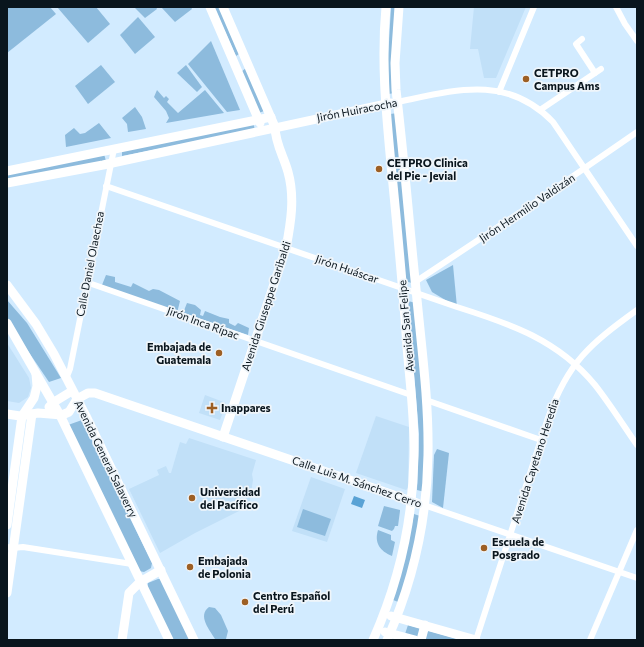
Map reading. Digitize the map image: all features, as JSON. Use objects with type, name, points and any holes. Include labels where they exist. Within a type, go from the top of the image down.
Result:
[{"type":"main road","points":[[210,7],[263,130]]},
{"type":"main road","name":"Avenida Giuseppe Garibaldi","points":[[223,7],[271,117],[275,128],[275,137],[286,166],[292,195],[291,215],[286,248],[223,437]]},
{"type":"main road","name":"Avenida San Felipe","points":[[373,640],[384,614],[401,562],[412,501],[414,455],[411,395],[385,104],[383,56],[386,7]]},
{"type":"main road","name":"Avenida San Felipe","points":[[388,636],[406,589],[416,554],[424,505],[428,455],[426,400],[395,63],[399,7]]},
{"type":"main road","name":"Jirón Huiracocha","points":[[7,183],[111,163],[398,102]]},
{"type":"main road","points":[[7,171],[271,117]]},
{"type":"main road","points":[[207,130],[210,142]]},
{"type":"main road","name":"Avenida General Salaverry","points":[[7,284],[36,324],[77,399],[194,640]]},
{"type":"main road","name":"Avenida General Salaverry","points":[[7,323],[54,402],[169,640]]},
{"type":"main road","points":[[7,525],[22,416],[32,402],[36,393],[36,373]]},
{"type":"main road","points":[[45,413],[54,402],[72,391]]},
{"type":"main road","name":"Calle Luis M. Sánchez Cerro","points":[[77,399],[88,393],[95,393],[424,505]]},
{"type":"main road","points":[[7,414],[22,416],[45,413],[60,415],[69,412],[77,399]]},
{"type":"main road","points":[[7,593],[10,548],[32,414]]},
{"type":"main road","points":[[122,640],[129,593],[140,582],[161,570]]},
{"type":"main road","points":[[384,614],[476,640]]},
{"type":"main road","points":[[421,640],[425,625]]},
{"type":"main road","points":[[378,629],[388,636],[415,640]]},
{"type":"street","points":[[499,92],[534,7]]},
{"type":"street","points":[[616,7],[625,24],[637,41]]},
{"type":"street","points":[[582,39],[576,44],[595,73]]},
{"type":"street","points":[[540,110],[601,68]]},
{"type":"street","name":"Jirón Huiracocha","points":[[398,102],[460,90],[485,89],[526,101],[540,110],[553,122],[637,246]]},
{"type":"street","name":"Jirón Hermilio Valdizán","points":[[415,282],[637,132]]},
{"type":"street","name":"Calle Daniel Olaechea","points":[[66,379],[70,368],[86,282],[114,149]]},
{"type":"street","name":"Jirón Huáscar","points":[[106,186],[499,320],[526,331],[550,345],[575,364],[600,391],[637,445]]},
{"type":"street","name":"Jirón Inca Rípac","points":[[86,282],[411,395]]},
{"type":"street","name":"Avenida Cayetano Heredia","points":[[476,640],[541,440],[559,390],[575,364],[598,339],[637,310]]},
{"type":"street","points":[[426,400],[541,440]]},
{"type":"street","name":"Calle Luis M. Sánchez Cerro","points":[[424,505],[637,578]]},
{"type":"street","points":[[590,640],[637,530]]},
{"type":"street","points":[[10,548],[23,547],[132,564]]},
{"type":"shaded area","points":[[7,7],[50,7],[56,14],[7,53]]},
{"type":"shaded area","points":[[57,7],[96,7],[110,24],[88,43]]},
{"type":"shaded area","points":[[134,7],[156,7],[157,9],[145,18]]},
{"type":"shaded area","points":[[161,7],[191,7],[192,9],[175,22]]},
{"type":"shaded area","points":[[214,7],[220,7],[239,54],[236,56]]},
{"type":"shaded area","points":[[391,7],[399,7],[398,92],[389,94],[388,59]]},
{"type":"shaded area","points":[[474,7],[526,7],[496,78],[484,78],[478,49],[470,49]]},
{"type":"shaded area","points":[[138,17],[155,37],[135,54],[120,35]]},
{"type":"shaded area","points":[[211,41],[240,110],[227,112],[188,64]]},
{"type":"shaded area","points":[[101,65],[115,82],[88,104],[75,86]]},
{"type":"shaded area","points":[[186,65],[202,87],[197,92],[177,73]]},
{"type":"shaded area","points":[[246,68],[264,111],[259,113],[241,72]]},
{"type":"shaded area","points":[[157,90],[164,98],[166,96],[169,99],[167,102],[178,113],[205,90],[224,113],[166,123],[169,118],[166,111],[154,97]]},
{"type":"shaded area","points":[[135,107],[142,117],[146,129],[128,132],[127,124],[122,118]]},
{"type":"shaded area","points":[[398,113],[415,284],[405,281],[390,114]]},
{"type":"shaded area","points":[[253,122],[255,130],[122,156],[122,150]]},
{"type":"shaded area","points":[[99,123],[111,138],[66,147],[65,135],[74,128],[80,134],[85,133]]},
{"type":"shaded area","points":[[104,154],[106,161],[7,180],[7,174]]},
{"type":"shaded area","points":[[453,265],[457,307],[432,292],[426,280]]},
{"type":"shaded area","points":[[106,275],[115,277],[115,282],[131,287],[133,283],[149,291],[153,289],[159,290],[180,301],[177,313],[102,285]]},
{"type":"shaded area","points":[[7,300],[27,323],[61,378],[49,382],[7,320]]},
{"type":"shaded area","points":[[408,301],[416,303],[427,417],[425,492],[417,490],[419,434]]},
{"type":"shaded area","points":[[187,303],[195,305],[201,310],[200,315],[203,316],[205,311],[229,319],[229,323],[235,326],[238,323],[249,328],[248,335],[183,313]]},
{"type":"shaded area","points":[[7,343],[29,378],[31,388],[28,397],[19,403],[7,401]]},
{"type":"shaded area","name":"Inappares","points":[[205,395],[226,403],[220,420],[199,413]]},
{"type":"shaded area","points":[[376,416],[409,427],[408,488],[406,490],[356,473]]},
{"type":"shaded area","points":[[82,420],[152,563],[151,568],[144,572],[139,571],[68,425]]},
{"type":"shaded area","name":"Universidad del Pacífico","points":[[189,438],[256,460],[252,474],[253,480],[249,506],[195,533],[160,553],[129,489],[159,475],[157,470],[166,466],[169,473],[171,473],[180,442],[186,444]]},
{"type":"shaded area","points":[[437,449],[449,453],[443,508],[432,502],[434,455]]},
{"type":"shaded area","points":[[311,477],[345,489],[327,542],[292,531]]},
{"type":"shaded area","points":[[354,496],[365,500],[362,508],[351,504]]},
{"type":"shaded area","points":[[384,506],[400,510],[398,526],[395,526],[392,531],[378,526]]},
{"type":"shaded area","points":[[303,509],[331,519],[325,536],[297,527]]},
{"type":"shaded area","points":[[414,514],[423,517],[401,603],[393,600],[407,548]]},
{"type":"shaded area","points":[[378,530],[391,535],[391,540],[395,542],[392,556],[384,552],[379,546],[377,539]]},
{"type":"shaded area","points":[[162,579],[191,640],[172,640],[147,591],[148,583]]},
{"type":"shaded area","points":[[209,607],[215,608],[221,615],[228,631],[226,639],[215,639],[208,627],[204,619],[204,615]]},
{"type":"shaded area","points":[[408,625],[461,640],[427,640],[405,634]]},
{"type":"place","name":"CETPRO Campus Ams","points":[[526,79]]},
{"type":"place","name":"CETPRO Clinica del Pie - Jevial","points":[[379,169]]},
{"type":"place","name":"Embajada de Guatemala","points":[[219,353]]},
{"type":"place","name":"Inappares","points":[[212,408]]},
{"type":"place","name":"Universidad del Pacífico","points":[[192,498]]},
{"type":"place","name":"Escuela de Posgrado","points":[[484,548]]},
{"type":"place","name":"Embajada de Polonia","points":[[190,567]]},
{"type":"place","name":"Centro Español del Perú","points":[[245,602]]}]
